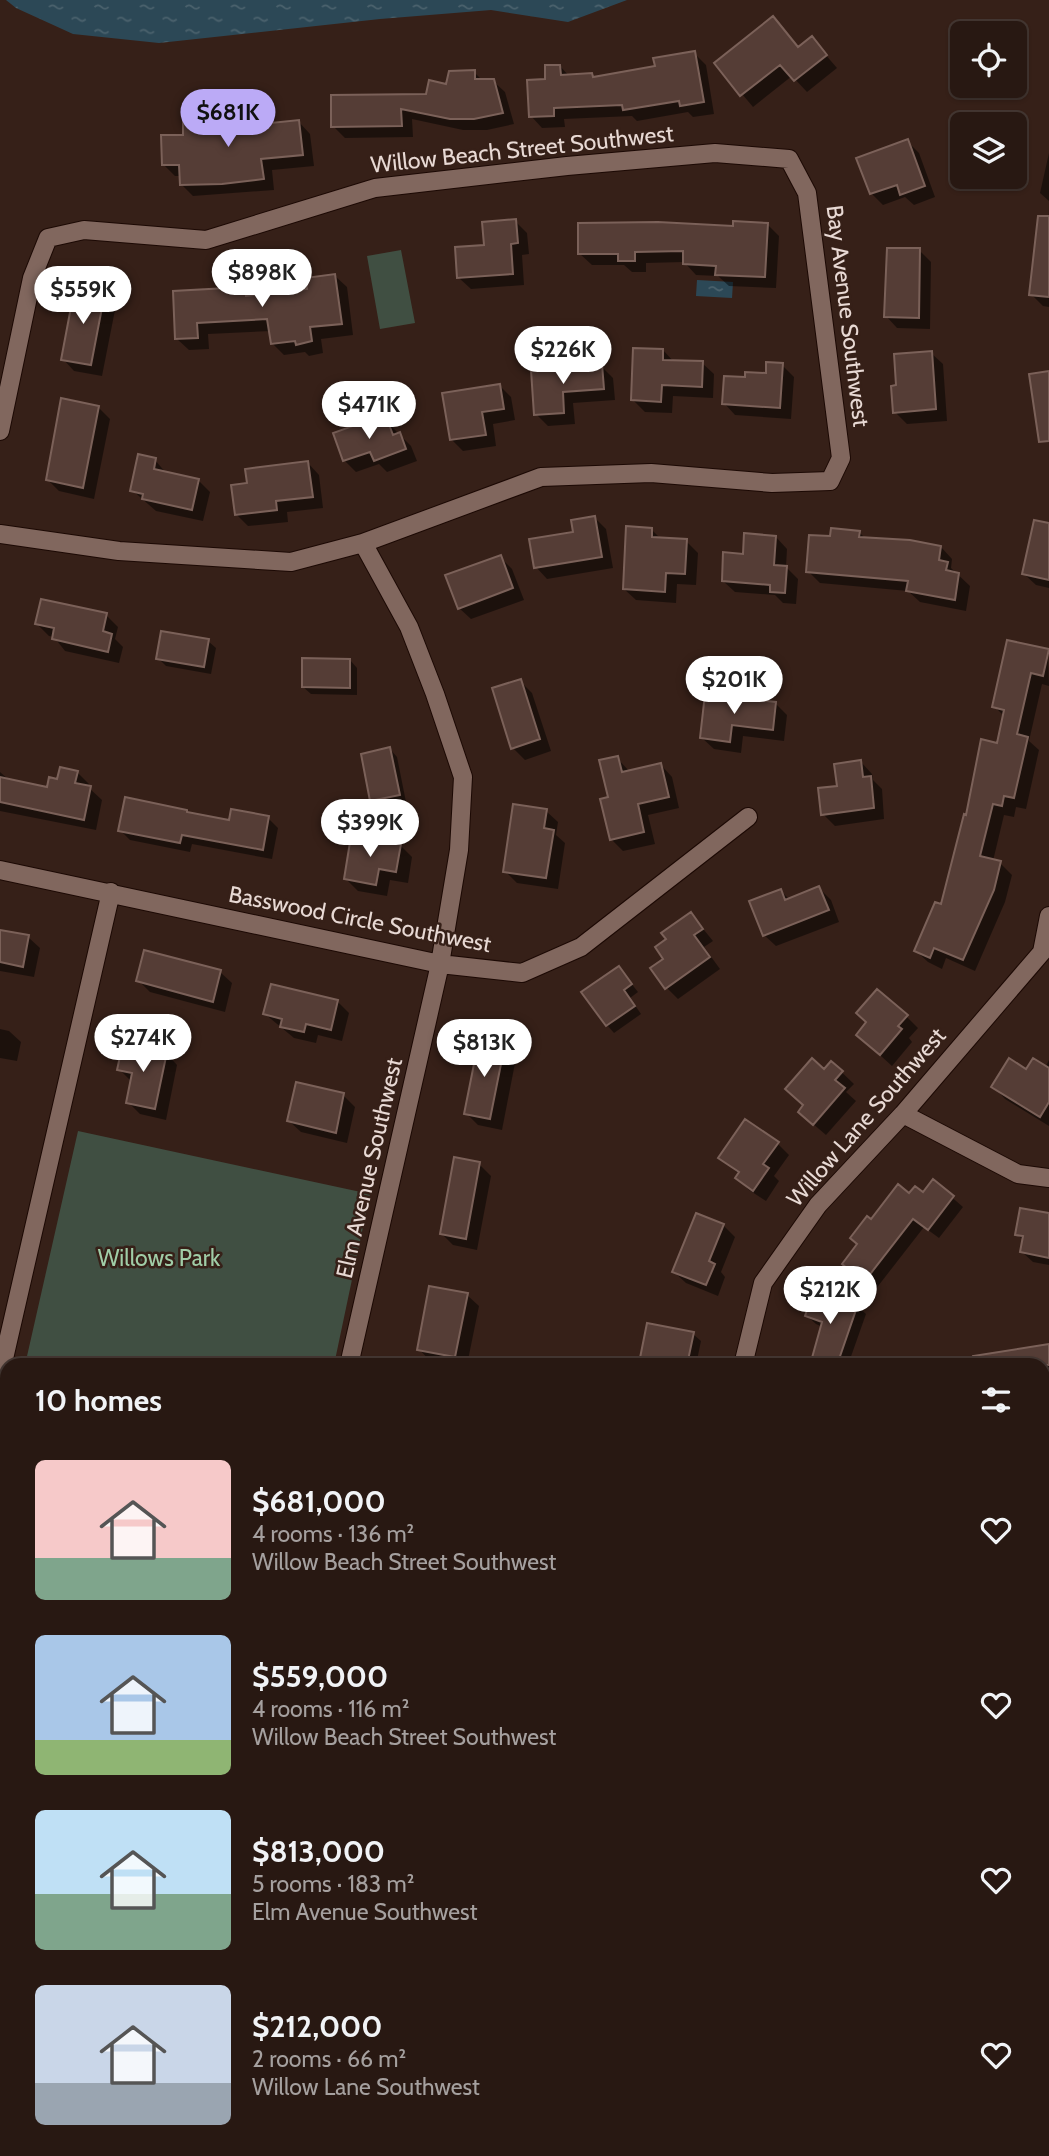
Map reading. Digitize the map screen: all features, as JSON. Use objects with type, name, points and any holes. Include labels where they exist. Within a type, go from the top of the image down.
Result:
[{"type":"street","name":"Willow Beach Street Southwest","points":[[0,431],[32,278],[48,238],[84,230],[206,240],[375,188],[567,166],[715,153],[789,159]]},
{"type":"street","name":"Bay Avenue Southwest","points":[[363,543],[541,477],[651,473],[772,483],[830,481],[841,458],[807,193],[789,159]]},
{"type":"street","points":[[0,534],[119,551],[291,562],[363,543]]},
{"type":"street","name":"Elm Avenue Southwest","points":[[351,1358],[440,964],[458,850],[463,777],[409,627],[363,543]]},
{"type":"street","name":"Basswood Circle Southwest","points":[[0,870],[440,964],[522,974],[580,947],[748,817]]},
{"type":"street","points":[[2,1358],[8,1308],[111,892]]},
{"type":"street","name":"Willow Lane Southwest","points":[[745,1358],[763,1283],[818,1205],[904,1114],[1042,952],[1049,916]]},
{"type":"street","points":[[904,1114],[1018,1174],[1049,1178]]},
{"type":"green space","points":[[401,250],[415,323],[380,329],[367,256]]},
{"type":"green space","name":"Willows Park","points":[[78,1131],[370,1194],[335,1358],[27,1358]]},
{"type":"water","points":[[6,0],[627,0],[568,22],[491,10],[159,43],[73,34],[16,8]]},
{"type":"water","points":[[697,280],[733,282],[732,298],[696,296]]},
{"type":"building","points":[[773,16],[798,47],[812,36],[827,55],[794,81],[780,65],[740,96],[714,63]]},
{"type":"building","points":[[695,51],[704,102],[680,106],[679,101],[623,110],[622,105],[554,108],[554,116],[529,117],[527,80],[545,79],[545,65],[560,65],[561,75],[592,73],[593,77],[655,66],[653,58]]},
{"type":"building","points":[[475,70],[475,79],[494,79],[503,113],[474,119],[450,119],[401,109],[402,126],[331,127],[331,95],[426,94],[429,80],[446,84],[449,71]]},
{"type":"building","points":[[252,117],[252,125],[299,120],[303,155],[261,159],[264,179],[222,184],[180,185],[179,165],[162,165],[161,135],[183,135],[183,119],[215,121]]},
{"type":"building","points":[[908,139],[925,186],[900,195],[897,185],[870,194],[856,158]]},
{"type":"building","points":[[1038,216],[1049,216],[1049,297],[1029,295]]},
{"type":"building","points":[[516,219],[518,243],[511,244],[513,274],[457,278],[455,247],[484,245],[482,222]]},
{"type":"building","points":[[733,221],[768,223],[765,277],[715,275],[716,266],[683,264],[683,251],[635,252],[635,261],[618,261],[618,254],[578,254],[578,223],[658,222],[733,226]]},
{"type":"building","points":[[887,248],[920,248],[919,318],[884,317]]},
{"type":"building","points":[[335,274],[342,324],[310,327],[312,341],[296,345],[295,341],[271,344],[267,319],[197,323],[198,338],[175,339],[173,291],[245,287],[246,296],[307,289],[305,278]]},
{"type":"building","points":[[75,286],[105,292],[91,365],[61,360]]},
{"type":"building","points":[[633,348],[663,349],[663,360],[703,361],[702,387],[662,385],[661,402],[631,400]]},
{"type":"building","points":[[932,351],[936,409],[893,413],[891,386],[896,385],[894,354]]},
{"type":"building","points":[[766,362],[783,363],[780,408],[722,404],[724,376],[745,377],[745,372],[766,373]]},
{"type":"building","points":[[602,364],[604,389],[563,392],[564,413],[534,415],[531,370]]},
{"type":"building","points":[[1049,371],[1049,441],[1039,442],[1029,374]]},
{"type":"building","points":[[500,384],[504,409],[482,412],[486,435],[450,440],[442,393]]},
{"type":"building","points":[[61,398],[99,406],[83,488],[46,480]]},
{"type":"building","points":[[387,419],[393,435],[400,432],[406,449],[374,461],[370,452],[343,461],[333,433],[361,423],[363,428]]},
{"type":"building","points":[[138,454],[156,458],[154,469],[199,479],[192,510],[142,499],[143,494],[130,491]]},
{"type":"building","points":[[308,461],[313,497],[276,501],[277,510],[235,515],[231,485],[247,483],[245,469]]},
{"type":"building","points":[[595,516],[602,557],[534,568],[529,539],[573,532],[571,520]]},
{"type":"building","points":[[1034,520],[1049,523],[1049,580],[1022,574]]},
{"type":"building","points":[[626,526],[652,528],[652,537],[687,539],[685,574],[666,573],[665,592],[623,589]]},
{"type":"building","points":[[831,528],[860,531],[859,537],[910,540],[941,546],[939,560],[948,562],[946,570],[959,573],[955,600],[906,591],[908,581],[806,572],[809,535],[830,536]]},
{"type":"building","points":[[744,533],[776,536],[774,565],[787,566],[785,593],[770,592],[770,585],[722,581],[723,552],[743,554]]},
{"type":"building","points":[[501,555],[513,588],[458,609],[445,575]]},
{"type":"building","points":[[41,599],[107,613],[103,631],[112,634],[108,652],[52,639],[54,628],[35,624]]},
{"type":"building","points":[[161,631],[209,639],[204,667],[156,659]]},
{"type":"building","points":[[1007,640],[1049,649],[1043,676],[1031,673],[1017,734],[1028,737],[1014,798],[1004,796],[1002,806],[993,804],[980,856],[1001,861],[994,890],[963,960],[934,948],[930,958],[914,951],[935,902],[941,904],[964,814],[966,815],[981,739],[997,743],[1004,710],[992,707]]},
{"type":"building","points":[[302,658],[350,659],[350,688],[302,687]]},
{"type":"building","points":[[521,679],[540,739],[511,749],[492,688]]},
{"type":"building","points":[[705,694],[776,702],[773,730],[732,725],[730,742],[700,738]]},
{"type":"building","points":[[390,747],[400,795],[370,801],[361,754]]},
{"type":"building","points":[[618,756],[622,772],[661,763],[669,797],[638,804],[644,832],[610,840],[600,799],[608,797],[599,760]]},
{"type":"building","points":[[861,760],[863,777],[871,776],[874,808],[821,815],[818,788],[837,786],[834,764]]},
{"type":"building","points":[[60,767],[78,771],[75,783],[91,786],[84,820],[0,802],[0,777],[47,787],[49,777],[57,779]]},
{"type":"building","points":[[125,797],[229,820],[231,809],[269,816],[263,850],[182,835],[180,843],[118,831]]},
{"type":"building","points":[[513,804],[547,809],[544,828],[554,830],[546,878],[503,872]]},
{"type":"building","points":[[351,836],[401,844],[396,872],[379,869],[376,885],[344,879]]},
{"type":"building","points":[[819,886],[829,910],[763,936],[749,901],[781,889],[785,900]]},
{"type":"building","points":[[691,912],[703,929],[694,935],[710,957],[665,989],[650,968],[663,959],[655,947],[666,939],[661,933]]},
{"type":"building","points":[[0,930],[29,935],[23,967],[0,962]]},
{"type":"building","points":[[144,950],[221,970],[213,1002],[136,981]]},
{"type":"building","points":[[619,966],[632,984],[624,990],[635,1006],[606,1026],[581,992]]},
{"type":"building","points":[[271,984],[338,1000],[331,1030],[306,1024],[304,1032],[280,1027],[282,1019],[263,1014]]},
{"type":"building","points":[[877,989],[908,1015],[898,1026],[902,1029],[880,1055],[856,1035],[866,1022],[856,1013]]},
{"type":"building","points":[[479,1039],[505,1044],[490,1119],[464,1114]]},
{"type":"building","points":[[123,1043],[167,1052],[155,1109],[126,1103],[132,1073],[117,1070]]},
{"type":"building","points":[[812,1058],[824,1069],[831,1061],[843,1071],[835,1080],[845,1088],[813,1125],[798,1112],[803,1105],[785,1089]]},
{"type":"building","points":[[1009,1058],[1026,1069],[1033,1058],[1049,1068],[1049,1102],[1040,1117],[991,1087]]},
{"type":"building","points":[[296,1082],[344,1093],[336,1133],[287,1121]]},
{"type":"building","points":[[745,1119],[779,1142],[763,1164],[769,1168],[753,1191],[735,1178],[739,1172],[718,1158]]},
{"type":"building","points":[[454,1157],[480,1162],[466,1239],[440,1234]]},
{"type":"building","points":[[933,1179],[954,1196],[928,1230],[913,1219],[864,1282],[842,1264],[857,1244],[850,1238],[867,1216],[871,1219],[898,1184],[909,1193],[915,1186],[923,1192]]},
{"type":"building","points":[[1020,1208],[1049,1213],[1049,1258],[1020,1252],[1023,1236],[1015,1235]]},
{"type":"building","points":[[696,1213],[724,1224],[709,1261],[715,1264],[706,1285],[672,1272]]},
{"type":"building","points":[[429,1286],[468,1293],[455,1357],[417,1350]]},
{"type":"building","points":[[814,1289],[858,1304],[839,1358],[812,1358],[822,1322],[805,1316]]},
{"type":"building","points":[[647,1323],[694,1332],[688,1358],[640,1358]]},
{"type":"building","points":[[1049,1344],[1049,1358],[973,1356]]}]
